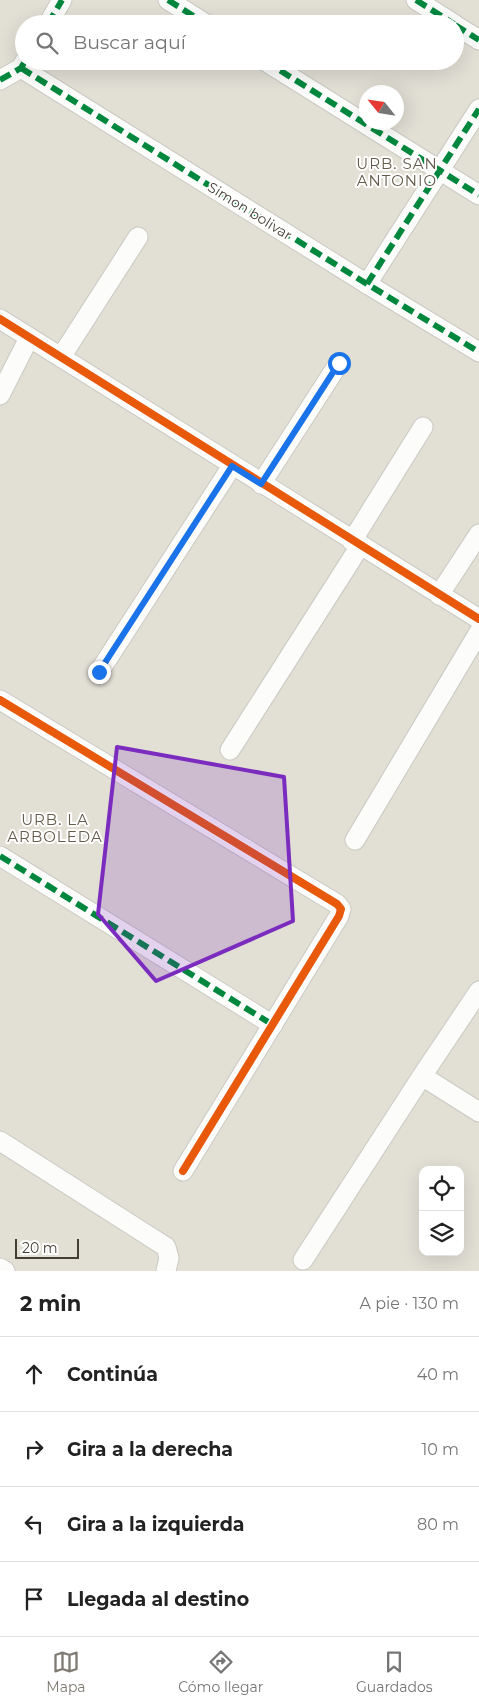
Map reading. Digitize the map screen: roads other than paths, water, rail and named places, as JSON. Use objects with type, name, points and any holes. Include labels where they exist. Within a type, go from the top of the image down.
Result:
[{"type":"street","points":[[53,15],[62,0]]},
{"type":"street","points":[[168,0],[192,15]]},
{"type":"street","points":[[416,0],[440,15]]},
{"type":"street","points":[[464,30],[479,40]]},
{"type":"street","points":[[0,80],[15,70]]},
{"type":"street","name":"Simon bolivar","points":[[32,70],[367,284],[479,352]]},
{"type":"street","points":[[279,70],[479,196]]},
{"type":"street","points":[[367,284],[479,109]]},
{"type":"street","points":[[61,358],[138,237]]},
{"type":"street","points":[[0,320],[479,619]]},
{"type":"street","points":[[0,395],[30,338]]},
{"type":"street","points":[[261,484],[339,363]]},
{"type":"street","points":[[230,750],[356,543],[423,427]]},
{"type":"street","points":[[99,672],[232,466]]},
{"type":"street","points":[[439,595],[479,534]]},
{"type":"street","points":[[355,840],[479,632]]},
{"type":"street","points":[[0,700],[337,904],[341,909],[340,916],[183,1171]]},
{"type":"street","points":[[0,856],[273,1025]]},
{"type":"street","points":[[303,1260],[479,991]]},
{"type":"street","points":[[422,1076],[479,1112]]},
{"type":"street","points":[[0,1141],[166,1247],[169,1258],[166,1271]]},
{"type":"street","points":[[0,1268],[5,1271]]},
{"type":"district","name":"URB. SAN ANTONIO","points":[[397,172]]},
{"type":"district","name":"URB. LA ARBOLEDA","points":[[55,828]]}]
